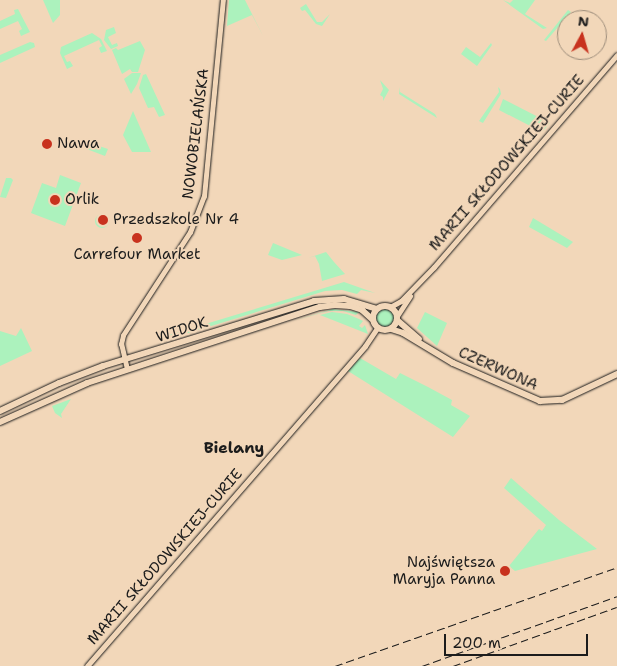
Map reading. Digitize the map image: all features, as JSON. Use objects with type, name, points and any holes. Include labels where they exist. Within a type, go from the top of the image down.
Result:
[{"type":"main road","name":"WIDOK","points":[[0,411],[59,383],[124,360],[314,301],[344,299],[377,309]]},
{"type":"main road","name":"WIDOK","points":[[0,422],[87,383],[328,306],[360,309],[372,319]]},
{"type":"main road","points":[[384,306],[390,307],[397,318],[391,329],[384,331],[377,328],[372,319],[377,309],[384,306]]},
{"type":"main road","name":"CZERWONA","points":[[397,318],[427,347]]},
{"type":"main road","name":"CZERWONA","points":[[391,329],[402,332],[453,363],[540,401],[562,400],[617,374]]},
{"type":"street","name":"NOWOBIELAŃSKA","points":[[127,369],[121,344],[123,335],[190,232],[204,196],[223,0]]},
{"type":"street","name":"MARII SKŁODOWSKIEJ-CURIE","points":[[390,307],[401,301],[415,287],[617,55]]},
{"type":"street","name":"MARII SKŁODOWSKIEJ-CURIE","points":[[397,318],[415,287]]},
{"type":"street","name":"MARII SKŁODOWSKIEJ-CURIE","points":[[87,666],[365,346],[377,328]]},
{"type":"green space","points":[[43,0],[60,0],[60,15],[53,23]]},
{"type":"green space","points":[[229,0],[245,0],[263,36],[252,15],[227,26]]},
{"type":"green space","points":[[503,0],[510,3],[513,0],[535,0],[525,14],[547,28],[543,29]]},
{"type":"green space","points":[[306,4],[317,22],[322,22],[330,14],[322,26],[316,24],[305,10],[302,11],[300,8]]},
{"type":"green space","points":[[18,9],[30,32],[21,36],[19,31],[22,29],[18,21],[0,29],[0,21],[15,14],[14,10]]},
{"type":"green space","points":[[557,24],[557,28],[546,41],[544,40]]},
{"type":"green space","points":[[114,27],[116,33],[108,37],[112,45],[117,43],[118,46],[111,49],[104,40],[106,30]]},
{"type":"green space","points":[[92,33],[101,39],[107,51],[101,53],[99,48],[102,46],[99,40],[64,56],[67,62],[70,61],[73,66],[67,69],[60,53],[61,47]]},
{"type":"green space","points":[[140,41],[145,50],[138,72],[132,72],[130,69],[122,74],[112,50],[116,48],[118,50]]},
{"type":"green space","points":[[30,42],[34,43],[35,47],[0,63],[0,55]]},
{"type":"green space","points":[[491,43],[492,45],[477,66],[461,54],[466,47],[480,57]]},
{"type":"green space","points":[[132,73],[141,73],[131,94],[124,79]]},
{"type":"green space","points":[[146,74],[165,115],[159,117],[154,107],[148,108],[139,88],[143,75]]},
{"type":"green space","points":[[380,80],[389,90],[383,101],[383,97],[380,95],[383,89]]},
{"type":"green space","points":[[400,87],[400,92],[435,114],[437,118],[399,94]]},
{"type":"green space","points":[[498,87],[501,94],[483,123],[479,121],[499,92]]},
{"type":"green space","points":[[503,99],[550,123],[542,132],[499,110]]},
{"type":"green space","points":[[133,111],[151,152],[132,152],[123,135]]},
{"type":"green space","points":[[93,144],[108,149],[105,156],[84,148]]},
{"type":"green space","name":"Orlik","points":[[60,175],[81,183],[65,226],[31,213],[42,183],[56,188]]},
{"type":"green space","points":[[6,178],[13,180],[6,198],[0,197]]},
{"type":"green space","points":[[102,214],[107,216],[109,221],[107,226],[102,228],[97,226],[95,221],[97,216]]},
{"type":"green space","points":[[533,218],[573,242],[567,248],[529,227]]},
{"type":"green space","points":[[273,243],[302,255],[282,260],[268,255]]},
{"type":"green space","points":[[326,252],[345,274],[322,281],[319,264],[315,256],[308,258]]},
{"type":"green space","points":[[344,282],[375,293],[361,290],[357,294],[342,290],[325,291],[172,338],[169,335]]},
{"type":"green space","points":[[333,309],[359,312],[356,315],[343,311],[328,311],[293,321]]},
{"type":"green space","points":[[385,309],[391,312],[394,318],[391,324],[385,327],[379,324],[376,318],[379,312]]},
{"type":"green space","points":[[332,312],[347,314],[363,321],[359,326],[362,328],[365,325],[368,334],[320,315]]},
{"type":"green space","points":[[425,312],[447,323],[437,346],[417,328]]},
{"type":"green space","points":[[21,328],[32,351],[0,366],[0,331],[16,336]]},
{"type":"green space","points":[[360,358],[396,379],[400,373],[428,387],[452,400],[451,405],[470,416],[453,437],[348,371]]},
{"type":"green space","points":[[71,399],[61,414],[62,418],[55,413],[52,406]]},
{"type":"green space","points":[[511,478],[559,520],[597,549],[515,571],[509,566],[539,529],[542,531],[546,525],[504,488]]},
{"type":"railway","points":[[335,666],[617,567]]},
{"type":"railway","points":[[422,666],[617,596]]},
{"type":"railway","points":[[453,666],[617,607]]},
{"type":"place","name":"Nawa","points":[[47,144]]},
{"type":"place","name":"Orlik","points":[[55,200]]},
{"type":"place","name":"Przedszkole Nr 4","points":[[103,220]]},
{"type":"place","name":"Carrefour Market","points":[[137,238]]},
{"type":"place","name":"Najświętsza Maryja Panna","points":[[505,571]]},
{"type":"district","name":"Bielany","points":[[234,448]]}]
